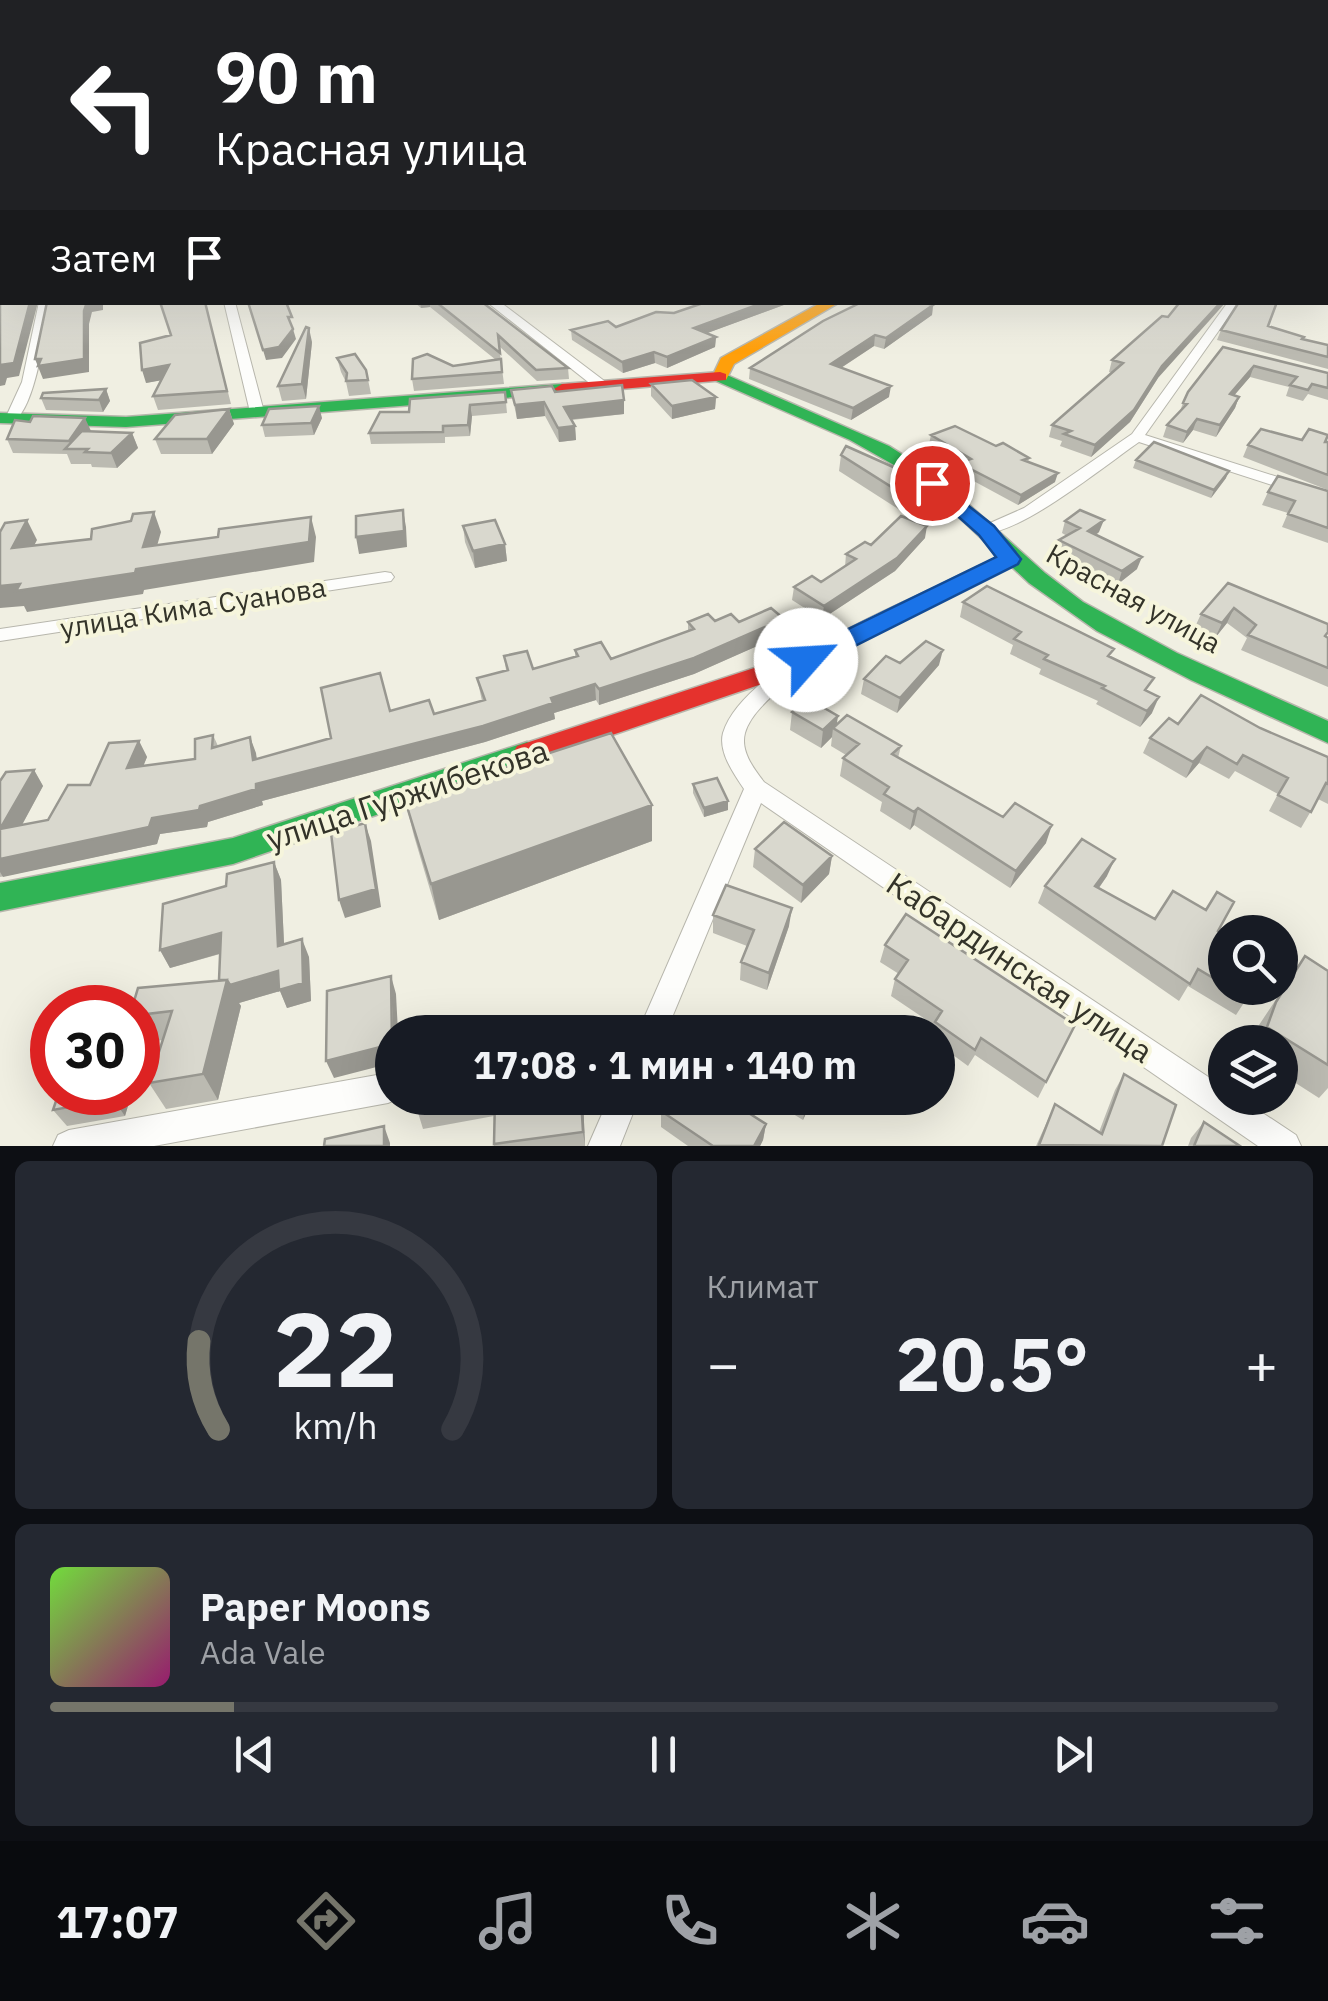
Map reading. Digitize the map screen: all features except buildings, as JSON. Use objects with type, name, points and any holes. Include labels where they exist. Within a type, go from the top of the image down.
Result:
[{"type":"street","points":[[44,305],[28,382],[6,419],[126,422],[720,377],[727,361],[828,305]]},
{"type":"street","points":[[230,305],[256,412]]},
{"type":"street","points":[[496,305],[602,386]]},
{"type":"street","points":[[986,530],[1030,511],[1137,437],[1232,305]]},
{"type":"street","points":[[1202,345],[1220,350]]},
{"type":"street","name":"Красная улица","points":[[720,377],[867,443],[914,470],[986,530],[1010,559],[1094,616],[1328,733]]},
{"type":"street","points":[[1137,437],[1328,498]]},
{"type":"street","points":[[659,1015],[756,788],[737,762],[734,733],[748,704],[806,660],[1010,559]]},
{"type":"street","name":"улица Кима Суанова","points":[[0,635],[385,577]]},
{"type":"street","name":"улица Гуржибекова","points":[[0,897],[233,851],[806,660]]},
{"type":"street","name":"Кабардинская улица","points":[[756,788],[1285,1146]]},
{"type":"street","points":[[70,1146],[375,1090]]},
{"type":"street","points":[[604,1146],[617,1115]]},
{"type":"traffic: fast","points":[[720,377],[856,436],[908,465],[950,497],[1055,593],[1105,625],[1328,733]]},
{"type":"traffic: fast","points":[[0,418],[126,422],[562,389]]},
{"type":"traffic: fast","points":[[0,897],[233,851],[527,753]]},
{"type":"traffic: slow","points":[[720,377],[727,361],[828,305]]},
{"type":"traffic: jam","points":[[562,389],[720,377]]},
{"type":"traffic: jam","points":[[527,753],[806,660]]},
{"type":"route","points":[[806,660],[1010,559],[986,530],[932,483]]}]
